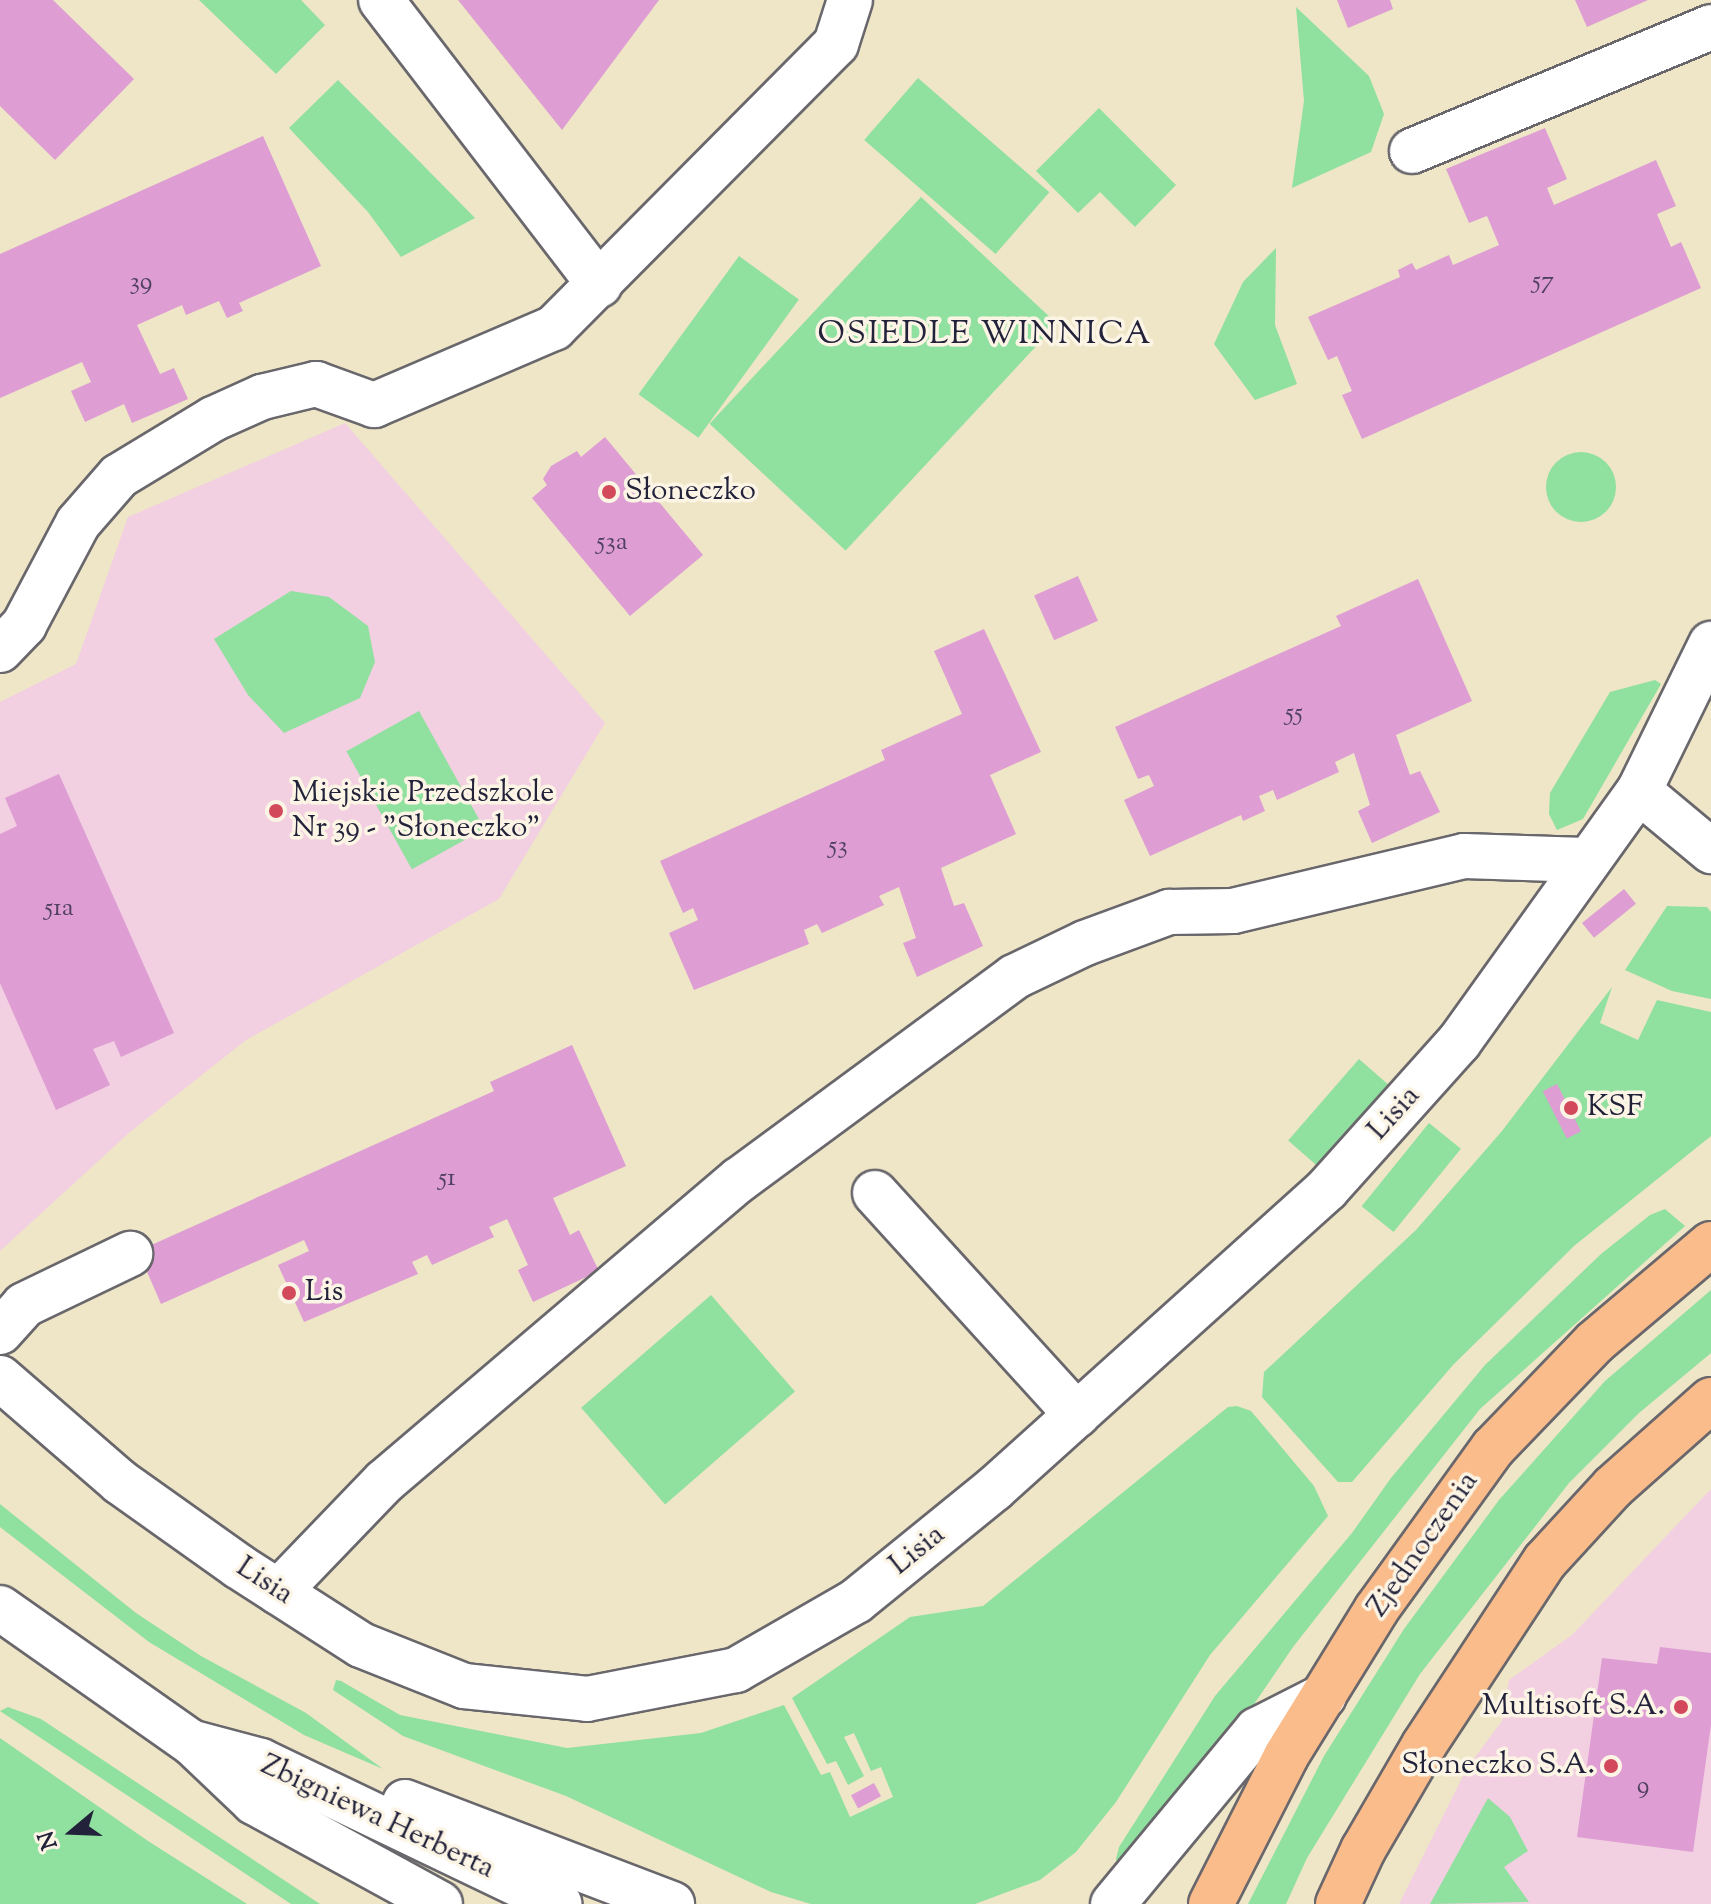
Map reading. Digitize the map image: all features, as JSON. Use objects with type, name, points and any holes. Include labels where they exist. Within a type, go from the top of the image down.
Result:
[{"type":"main road","name":"Zjednoczenia","points":[[1211,1904],[1286,1756],[1376,1610],[1493,1448],[1595,1342],[1711,1244]]},
{"type":"main road","points":[[1338,1904],[1363,1850],[1424,1745],[1545,1561],[1613,1487],[1711,1400]]},
{"type":"street","points":[[381,0],[600,285]]},
{"type":"street","points":[[0,650],[31,614],[78,523],[119,476],[200,427],[262,397],[316,384],[374,405],[554,328],[836,44],[850,0]]},
{"type":"street","points":[[1412,151],[1711,27]]},
{"type":"street","name":"Lisia","points":[[0,1378],[120,1482],[278,1592],[361,1645],[464,1686],[587,1699],[736,1670],[856,1601],[1077,1415],[1327,1189],[1459,1042],[1585,860],[1639,791],[1711,644]]},
{"type":"street","points":[[1639,791],[1711,851]]},
{"type":"street","points":[[278,1592],[385,1481],[739,1180],[1014,977],[1085,943],[1169,912],[1233,911],[1464,856],[1585,860]]},
{"type":"street","points":[[875,1193],[1077,1415]]},
{"type":"street","points":[[0,1332],[24,1305],[130,1254]]},
{"type":"street","name":"Zbigniewa Herberta","points":[[0,1608],[191,1742],[254,1802],[440,1904]]},
{"type":"street","points":[[1113,1904],[1257,1730],[1324,1696]]},
{"type":"street","name":"Zbigniewa Herberta","points":[[191,1742],[261,1761],[560,1904]]},
{"type":"street","points":[[313,1785],[381,1793],[672,1904]]},
{"type":"shaded area","name":"Miejskie Przedszkole Nr 39 - \"Słoneczko\"","points":[[345,423],[605,723],[499,899],[246,1040],[130,1132],[0,1251],[0,702],[76,664],[128,517]]},
{"type":"shaded area","points":[[1711,1489],[1711,1904],[1399,1904],[1467,1768],[1502,1721],[1509,1680],[1572,1635]]},
{"type":"green space","points":[[199,0],[301,0],[325,25],[276,74]]},
{"type":"green space","points":[[1296,7],[1369,76],[1384,114],[1371,152],[1292,188],[1304,101]]},
{"type":"green space","points":[[918,78],[1049,192],[996,254],[864,140]]},
{"type":"green space","points":[[338,80],[475,218],[401,257],[368,212],[289,128]]},
{"type":"green space","points":[[1099,108],[1176,185],[1135,227],[1100,192],[1078,213],[1036,171]]},
{"type":"green space","points":[[921,197],[1057,324],[846,551],[710,424]]},
{"type":"green space","points":[[1276,248],[1275,325],[1297,384],[1255,400],[1214,344],[1243,282]]},
{"type":"green space","points":[[739,256],[799,299],[698,438],[638,394]]},
{"type":"green space","points":[[1581,452],[1600,458],[1610,468],[1616,487],[1610,506],[1600,516],[1581,522],[1562,516],[1552,506],[1546,487],[1552,468],[1562,458]]},
{"type":"green space","points":[[291,591],[329,597],[368,626],[375,662],[360,698],[284,733],[248,695],[214,639]]},
{"type":"green space","points":[[1655,680],[1661,684],[1583,819],[1557,830],[1549,814],[1550,793],[1610,692]]},
{"type":"green space","points":[[419,711],[484,829],[412,869],[346,751]]},
{"type":"green space","points":[[1667,906],[1707,907],[1711,912],[1711,999],[1672,991],[1625,970]]},
{"type":"green space","points":[[1612,987],[1600,1023],[1638,1040],[1657,1000],[1711,1012],[1711,1136],[1574,1246],[1453,1365],[1352,1482],[1338,1482],[1262,1397],[1264,1372],[1416,1230],[1502,1131]]},
{"type":"green space","points":[[1359,1059],[1390,1086],[1319,1167],[1288,1141]]},
{"type":"green space","points":[[1429,1123],[1461,1149],[1394,1232],[1362,1206]]},
{"type":"green space","points":[[1665,1209],[1685,1226],[1480,1409],[1293,1647],[1199,1785],[1121,1873],[1116,1859],[1119,1847],[1215,1696],[1352,1533],[1391,1478],[1485,1365],[1601,1254],[1650,1215]]},
{"type":"green space","points":[[1711,1290],[1711,1353],[1639,1413],[1569,1483],[1420,1674],[1307,1858],[1286,1904],[1248,1904],[1324,1756],[1404,1629],[1499,1500],[1605,1381]]},
{"type":"green space","points":[[711,1295],[795,1392],[665,1504],[581,1408]]},
{"type":"green space","points":[[1237,1406],[1251,1411],[1314,1486],[1328,1516],[1210,1655],[1116,1802],[1076,1852],[1040,1880],[975,1904],[811,1904],[771,1892],[566,1796],[403,1736],[333,1690],[336,1680],[341,1681],[400,1715],[567,1748],[701,1733],[784,1705],[821,1775],[830,1772],[850,1817],[893,1797],[881,1767],[871,1771],[854,1733],[844,1737],[864,1776],[848,1785],[836,1761],[827,1764],[792,1698],[910,1617],[983,1606],[1228,1407]]},
{"type":"green space","points":[[0,1504],[136,1613],[201,1656],[306,1713],[383,1769],[304,1735],[149,1642],[0,1527]]},
{"type":"green space","points":[[8,1707],[41,1719],[320,1904],[291,1904],[0,1711]]},
{"type":"green space","points":[[0,1738],[148,1841],[247,1904],[0,1904]]},
{"type":"green space","points":[[1488,1798],[1510,1817],[1528,1851],[1504,1867],[1529,1902],[1430,1904]]},
{"type":"building","points":[[0,0],[53,0],[134,79],[55,160],[0,106]]},
{"type":"building","points":[[458,0],[659,0],[562,130]]},
{"type":"building","points":[[1337,0],[1390,0],[1393,9],[1348,28]]},
{"type":"building","points":[[1575,0],[1648,0],[1587,27]]},
{"type":"building","points":[[1545,128],[1567,179],[1547,188],[1554,205],[1656,160],[1676,206],[1657,214],[1671,247],[1681,242],[1701,288],[1362,439],[1342,395],[1352,391],[1337,356],[1328,360],[1308,317],[1400,277],[1398,270],[1412,263],[1416,270],[1449,255],[1453,265],[1499,245],[1487,216],[1469,223],[1446,169]]},
{"type":"building","points":[[263,136],[321,266],[239,303],[243,311],[227,318],[219,301],[186,315],[182,305],[137,325],[160,374],[174,368],[188,399],[132,423],[124,404],[85,422],[71,391],[91,382],[82,362],[0,398],[0,254]]},
{"type":"building","points":[[605,437],[703,555],[630,616],[532,498],[547,485],[543,479],[551,466],[577,451],[581,457]]},
{"type":"building","points":[[1078,576],[1098,621],[1054,640],[1034,596]]},
{"type":"building","points":[[1418,579],[1472,701],[1396,735],[1410,775],[1420,771],[1440,812],[1372,843],[1358,811],[1370,805],[1354,753],[1335,762],[1339,772],[1277,800],[1273,790],[1259,796],[1265,811],[1243,821],[1241,815],[1150,856],[1124,800],[1154,786],[1149,775],[1138,779],[1115,727],[1341,626],[1336,616]]},
{"type":"building","points":[[984,629],[1041,752],[990,775],[1016,834],[941,868],[954,906],[964,903],[983,946],[917,977],[903,943],[916,938],[899,887],[879,896],[884,905],[822,933],[817,924],[804,930],[809,944],[694,990],[669,933],[698,920],[693,908],[683,913],[660,861],[885,760],[881,750],[962,714],[934,651]]},
{"type":"building","points":[[59,774],[174,1033],[121,1057],[114,1041],[93,1049],[110,1085],[56,1110],[0,983],[0,834],[17,826],[5,798]]},
{"type":"building","points":[[1624,889],[1636,904],[1594,938],[1582,923]]},
{"type":"building","points":[[572,1045],[626,1166],[553,1198],[570,1235],[579,1230],[599,1271],[533,1302],[518,1270],[528,1265],[507,1219],[489,1227],[494,1237],[432,1265],[427,1255],[412,1262],[418,1274],[304,1322],[278,1265],[309,1251],[304,1240],[161,1304],[138,1251],[494,1091],[490,1082]]},
{"type":"building","points":[[1557,1084],[1581,1131],[1567,1138],[1543,1091]]},
{"type":"building","points":[[1660,1647],[1711,1653],[1711,1725],[1693,1852],[1577,1837],[1602,1658],[1657,1664]]},
{"type":"building","points":[[874,1783],[881,1796],[858,1808],[851,1795]]},
{"type":"place","name":"Słoneczko","points":[[609,492]]},
{"type":"place","name":"Miejskie Przedszkole Nr 39 - \"Słoneczko\"","points":[[276,811]]},
{"type":"place","name":"KSF","points":[[1571,1108]]},
{"type":"place","name":"Lis","points":[[289,1293]]},
{"type":"place","name":"Multisoft S.A.","points":[[1681,1707]]},
{"type":"place","name":"Słoneczko S.A.","points":[[1611,1766]]},
{"type":"district","name":"OSIEDLE WINNICA","points":[[985,335]]}]
